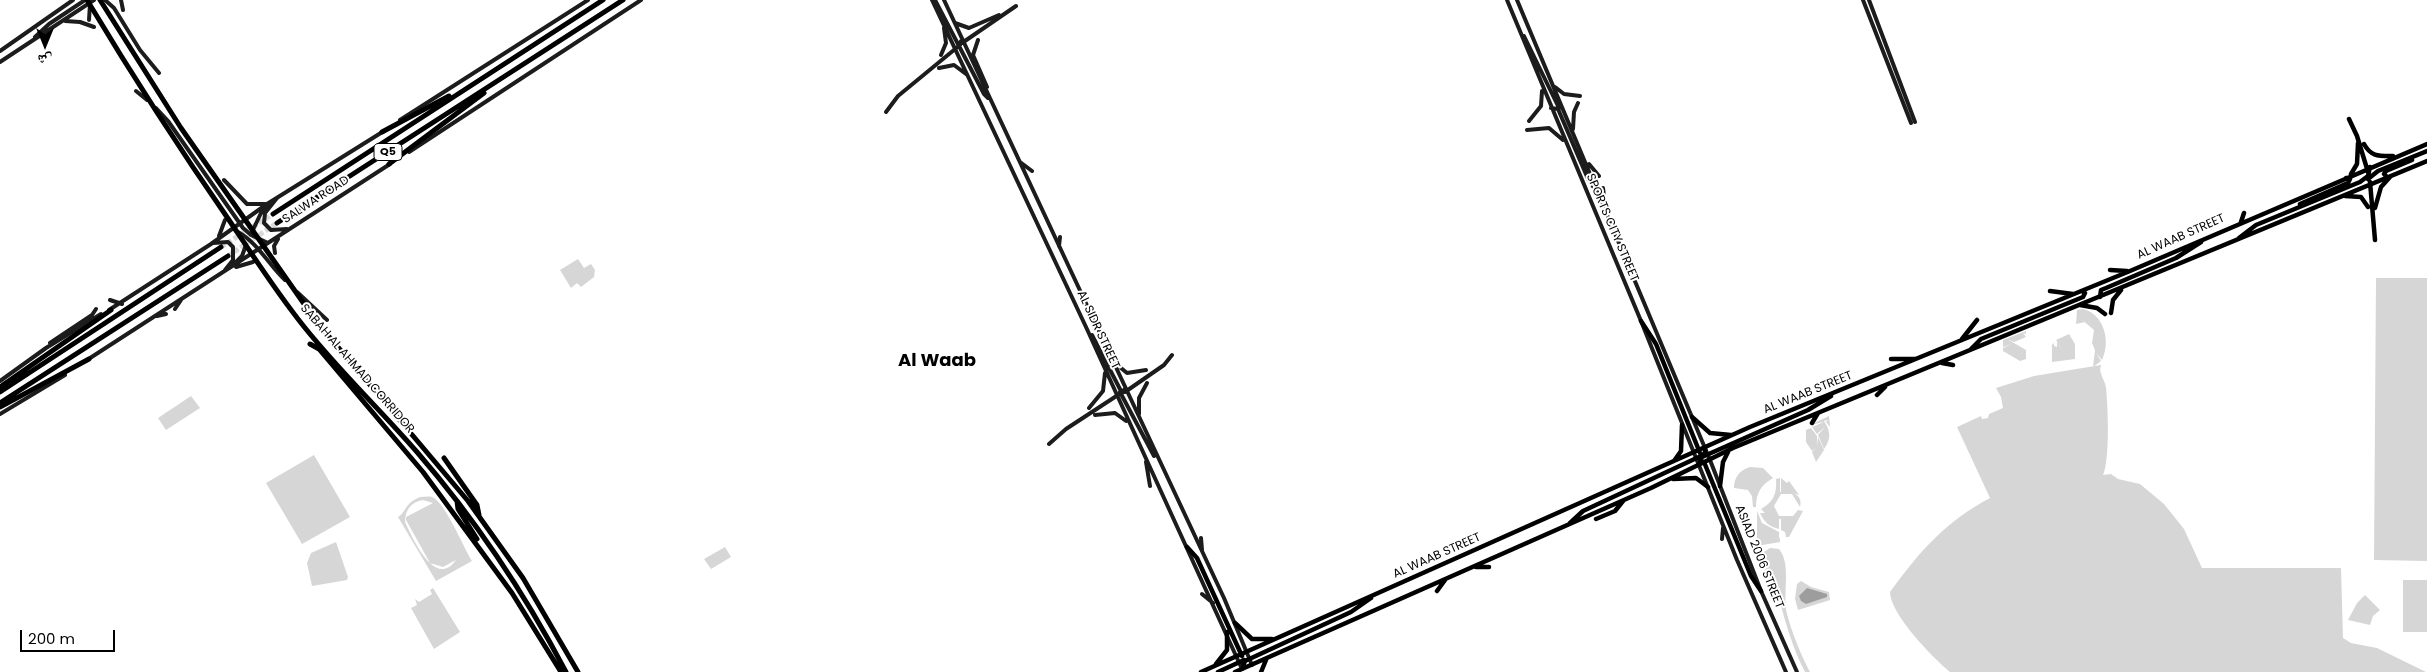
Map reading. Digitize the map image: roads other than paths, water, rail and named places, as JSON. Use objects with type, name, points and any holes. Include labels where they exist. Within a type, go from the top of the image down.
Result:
[{"type":"highway","name":"SABAH AL AHMAD CORRIDOR","points":[[90,0],[157,116],[298,319],[416,451],[457,500],[518,590],[566,672]]},
{"type":"highway","name":"SABAH AL AHMAD CORRIDOR","points":[[100,0],[181,128],[316,321],[468,501],[523,578],[578,672]]},
{"type":"highway","name":"SALWA ROAD","points":[[277,223],[623,0]]},
{"type":"highway","name":"SALWA ROAD","points":[[273,214],[602,1]]},
{"type":"highway","points":[[389,164],[475,101],[500,80]]},
{"type":"highway","points":[[382,132],[472,85]]},
{"type":"highway","points":[[0,392],[221,247]]},
{"type":"highway","points":[[0,405],[228,256]]},
{"type":"highway","points":[[0,387],[111,310]]},
{"type":"highway","points":[[310,344],[319,349],[393,436],[465,528],[512,594],[561,672]]},
{"type":"highway","points":[[0,405],[89,359]]},
{"type":"highway","points":[[444,458],[477,505],[479,516]]},
{"type":"highway","points":[[457,500],[458,509],[474,534],[487,563]]},
{"type":"main road","points":[[64,6],[65,0]]},
{"type":"main road","points":[[1,52],[73,0]]},
{"type":"main road","points":[[89,20],[90,0]]},
{"type":"main road","points":[[0,62],[63,21],[90,0]]},
{"type":"main road","points":[[34,39],[49,24],[90,0]]},
{"type":"main road","points":[[105,0],[114,8],[140,50],[159,73]]},
{"type":"main road","points":[[121,0],[123,10]]},
{"type":"main road","name":"SALWA ROAD","points":[[0,381],[46,348],[122,304],[279,196],[588,0]]},
{"type":"main road","name":"SALWA ROAD","points":[[0,414],[220,275],[641,0]]},
{"type":"main road","points":[[934,0],[984,94],[990,99]]},
{"type":"main road","name":"AL SIDR STREET","points":[[934,0],[942,21],[959,45],[966,48],[990,99],[1111,358],[1130,424],[1146,460],[1227,632],[1243,659]]},
{"type":"main road","name":"AL SIDR STREET","points":[[944,0],[954,22],[959,45],[958,54],[967,75],[1104,368],[1121,393],[1128,396],[1140,419],[1235,623],[1243,659]]},
{"type":"main road","name":"SPORTS CITY STREET","points":[[1506,0],[1521,32],[1694,453]]},
{"type":"main road","name":"SPORTS CITY STREET","points":[[1517,0],[1705,448]]},
{"type":"main road","points":[[1863,0],[1899,95],[1913,122],[1869,0]]},
{"type":"main road","points":[[1872,8],[1873,0]]},
{"type":"main road","points":[[886,112],[898,96],[959,45],[1016,6]]},
{"type":"main road","points":[[954,22],[969,28],[999,15]]},
{"type":"main road","points":[[63,21],[80,22],[94,27]]},
{"type":"main road","points":[[941,54],[946,43],[942,21]]},
{"type":"main road","points":[[1521,32],[1530,44],[1559,109],[1563,110]]},
{"type":"main road","points":[[978,40],[973,55],[990,92],[990,99]]},
{"type":"main road","points":[[939,68],[954,65],[967,75]]},
{"type":"main road","points":[[1552,84],[1562,94],[1580,96]]},
{"type":"main road","points":[[1529,122],[1541,106],[1542,87]]},
{"type":"main road","points":[[136,91],[168,121],[239,224],[277,273],[327,320]]},
{"type":"main road","points":[[1893,93],[1899,95]]},
{"type":"main road","points":[[1572,131],[1574,112],[1578,103]]},
{"type":"main road","points":[[1551,108],[1558,110],[1588,179],[1601,198]]},
{"type":"main road","points":[[2349,119],[2357,136],[2369,176],[2375,240]]},
{"type":"main road","points":[[1527,130],[1549,128],[1566,143]]},
{"type":"main road","points":[[2294,209],[2304,202],[2349,182],[2350,180],[2346,178],[2357,166],[2358,144]]},
{"type":"main road","points":[[2364,144],[2369,153],[2374,155],[2397,156]]},
{"type":"main road","name":"AL WAAB STREET","points":[[1201,672],[1243,659],[1276,639],[1732,435],[2090,288],[2427,144]]},
{"type":"main road","points":[[2238,239],[2252,227],[2427,152]]},
{"type":"main road","points":[[2387,177],[2384,174],[2386,171],[2427,152]]},
{"type":"main road","points":[[1585,160],[1599,176]]},
{"type":"main road","name":"AL WAAB STREET","points":[[1235,672],[1651,488],[1733,448],[2427,160]]},
{"type":"main road","points":[[1019,161],[1032,171]]},
{"type":"main road","points":[[2375,208],[2384,183],[2398,173]]},
{"type":"main road","points":[[224,180],[248,204],[267,204]]},
{"type":"main road","points":[[1603,188],[1605,209]]},
{"type":"main road","points":[[279,196],[265,213],[264,223],[269,229],[275,231],[292,228]]},
{"type":"main road","points":[[220,275],[242,256],[261,213],[279,196]]},
{"type":"main road","points":[[2339,197],[2359,196],[2368,207]]},
{"type":"main road","points":[[2241,222],[2244,213]]},
{"type":"main road","points":[[249,256],[250,216]]},
{"type":"main road","points":[[213,242],[222,231],[226,220]]},
{"type":"main road","points":[[232,229],[268,243]]},
{"type":"main road","points":[[275,253],[275,244],[281,235]]},
{"type":"main road","points":[[1059,248],[1060,236]]},
{"type":"main road","points":[[2090,288],[2102,294],[2176,258],[2206,238]]},
{"type":"main road","points":[[213,242],[228,242],[234,250],[232,262],[220,275]]},
{"type":"main road","points":[[220,275],[242,264],[253,262]]},
{"type":"main road","points":[[2110,270],[2130,271]]},
{"type":"main road","points":[[2111,312],[2115,296],[2126,286]]},
{"type":"main road","points":[[2050,291],[2075,294]]},
{"type":"main road","points":[[1970,350],[1981,339],[2083,296],[2085,293],[2082,291]]},
{"type":"main road","points":[[175,309],[183,298]]},
{"type":"main road","points":[[110,300],[122,304]]},
{"type":"main road","points":[[2078,305],[2100,309],[2105,314]]},
{"type":"main road","points":[[46,348],[55,339],[92,315],[96,309]]},
{"type":"main road","points":[[154,316],[166,314]]},
{"type":"main road","points":[[1961,340],[1977,320]]},
{"type":"main road","points":[[1641,322],[1656,344],[1699,450],[1699,465]]},
{"type":"main road","points":[[1086,327],[1100,348],[1146,444],[1159,463]]},
{"type":"main road","points":[[1049,444],[1066,429],[1164,365],[1172,355]]},
{"type":"main road","points":[[1111,358],[1125,372],[1134,374],[1146,370]]},
{"type":"main road","points":[[1892,358],[1917,359]]},
{"type":"main road","points":[[1940,362],[1953,365]]},
{"type":"main road","points":[[1089,408],[1104,388],[1104,368]]},
{"type":"main road","points":[[1140,419],[1139,400],[1147,383]]},
{"type":"main road","points":[[1877,395],[1886,385]]},
{"type":"main road","points":[[1568,524],[1574,516],[1583,511],[1808,410],[1835,392]]},
{"type":"main road","points":[[1095,414],[1115,413],[1130,424]]},
{"type":"main road","points":[[1812,423],[1818,413]]},
{"type":"main road","points":[[1692,417],[1708,432],[1732,435]]},
{"type":"main road","points":[[1669,464],[1677,458],[1681,451],[1682,425]]},
{"type":"main road","points":[[1700,457],[1705,452],[1705,448]]},
{"type":"main road","name":"ASIAD 2006 STREET","points":[[1705,448],[1761,591],[1797,672]]},
{"type":"main road","points":[[1720,486],[1723,460],[1733,448]]},
{"type":"main road","points":[[1694,453],[1710,460]]},
{"type":"main road","points":[[1700,457],[1751,576],[1761,591]]},
{"type":"main road","points":[[1146,460],[1150,486]]},
{"type":"main road","name":"ASIAD 2006 STREET","points":[[1699,465],[1723,526],[1786,672]]},
{"type":"main road","points":[[1667,480],[1696,478],[1708,487]]},
{"type":"main road","points":[[1651,488],[1653,493]]},
{"type":"main road","points":[[1596,519],[1615,511],[1624,500]]},
{"type":"main road","points":[[1722,539],[1723,526]]},
{"type":"main road","points":[[1201,538],[1202,552]]},
{"type":"main road","points":[[1187,547],[1197,558],[1249,672]]},
{"type":"main road","points":[[1472,567],[1489,567]]},
{"type":"main road","points":[[1437,591],[1447,578]]},
{"type":"main road","points":[[1202,594],[1214,603]]},
{"type":"main road","points":[[1218,672],[1243,659],[1351,612],[1373,596]]},
{"type":"main road","points":[[1235,623],[1252,639],[1276,639]]},
{"type":"main road","points":[[1214,667],[1227,650],[1227,632]]},
{"type":"main road","points":[[1261,672],[1264,662],[1272,655]]},
{"type":"main road","points":[[1243,659],[1247,667]]},
{"type":"main road","points":[[1783,666],[1792,662]]},
{"type":"tunnel","points":[[221,247],[273,214]]},
{"type":"tunnel","points":[[228,256],[277,223]]},
{"type":"district","name":"Al Waab","points":[[937,361]]}]
